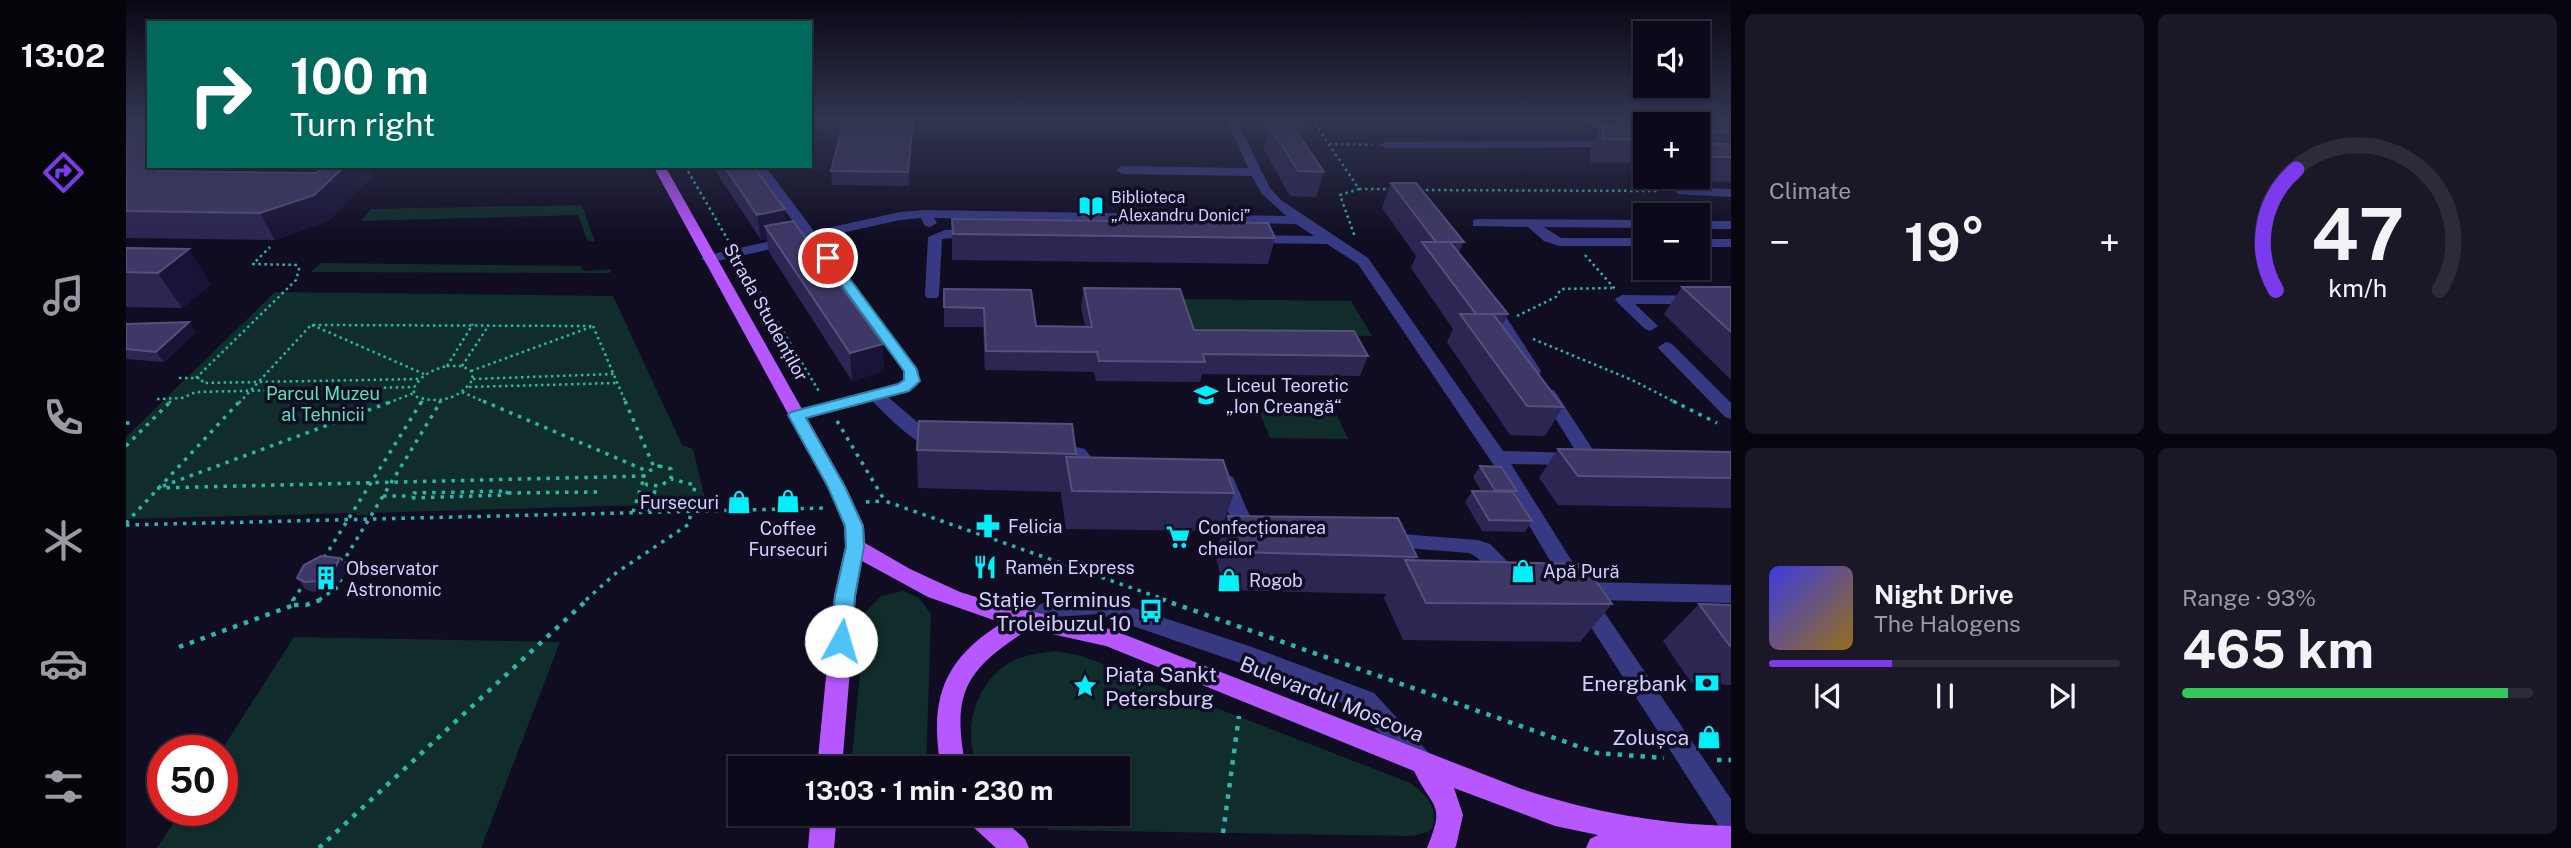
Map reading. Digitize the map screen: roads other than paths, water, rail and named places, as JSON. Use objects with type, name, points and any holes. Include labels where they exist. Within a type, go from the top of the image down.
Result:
[{"type":"main road","name":"Strada Studenților","points":[[660,168],[854,526],[855,547],[845,596],[830,756]]},
{"type":"main road","name":"Bulevardul Moscova","points":[[855,547],[890,569],[952,598],[987,610],[1075,627],[1110,638],[1422,764],[1555,813],[1678,838]]},
{"type":"main road","points":[[950,756],[947,709],[957,676],[978,650],[1028,618]]},
{"type":"main road","points":[[1422,764],[1437,782],[1452,817],[1449,834],[1440,848]]},
{"type":"main road","points":[[821,848],[823,826]]},
{"type":"main road","points":[[992,826],[1017,848]]},
{"type":"main road","name":"Bulevardul Moscova","points":[[1599,848],[1678,838],[1731,839]]},
{"type":"street","points":[[1250,159],[1270,196],[1299,220],[1363,261],[1498,457],[1578,590],[1731,822]]},
{"type":"street","points":[[761,168],[911,371],[912,381],[903,388],[796,415]]},
{"type":"street","points":[[1122,170],[1256,172]]},
{"type":"street","points":[[1679,189],[1731,193]]},
{"type":"street","points":[[708,259],[882,219],[925,214],[1299,220]]},
{"type":"street","points":[[925,214],[938,235]]},
{"type":"street","points":[[1478,223],[1633,224]]},
{"type":"street","points":[[1531,223],[1549,239],[1633,243]]},
{"type":"street","points":[[1710,225],[1731,225]]},
{"type":"street","points":[[938,235],[991,233]]},
{"type":"street","points":[[932,295],[934,242],[938,235]]},
{"type":"street","points":[[1235,238],[1331,240]]},
{"type":"street","points":[[1710,243],[1731,243]]},
{"type":"street","points":[[1483,292],[1596,459],[1498,457]]},
{"type":"street","points":[[1650,326],[1618,294],[1731,300]]},
{"type":"street","points":[[1666,347],[1725,419]]},
{"type":"street","points":[[876,395],[932,444],[958,445]]},
{"type":"street","points":[[1037,447],[1060,448],[1079,453],[1087,464],[1093,482],[1106,482]]},
{"type":"street","points":[[1200,482],[1226,482],[1246,535],[1272,536]]},
{"type":"street","points":[[1362,540],[1471,545],[1483,550],[1526,588],[1500,589]]},
{"type":"street","points":[[1388,541],[1400,564]]},
{"type":"street","points":[[1557,590],[1731,594]]},
{"type":"street","points":[[1028,618],[1054,608],[1098,605],[1252,657],[1366,701],[1422,764]]},
{"type":"place","name":"Biblioteca „Alexandru Donici”","points":[[1091,206]]},
{"type":"place","name":"Liceul Teoretic „Ion Creangă“","points":[[1206,395]]},
{"type":"place","name":"Coffee Fursecuri","points":[[788,501]]},
{"type":"place","name":"Fursecuri","points":[[739,502]]},
{"type":"place","name":"Felicia","points":[[988,526]]},
{"type":"place","name":"Confecționarea cheilor","points":[[1178,537]]},
{"type":"place","name":"Ramen Express","points":[[985,567]]},
{"type":"place","name":"Apă Pură","points":[[1523,571]]},
{"type":"place","name":"Observator Astronomic","points":[[326,578]]},
{"type":"place","name":"Rogob","points":[[1229,580]]},
{"type":"place","name":"Stație Terminus Troleibuzul 10","points":[[1151,611]]},
{"type":"place","name":"Energbank","points":[[1707,683]]},
{"type":"place","name":"Piața Sankt Petersburg","points":[[1085,686]]},
{"type":"place","name":"Zolușca","points":[[1709,737]]},
{"type":"park label","name":"Parcul Muzeu al Tehnicii","points":[[323,403]]}]
